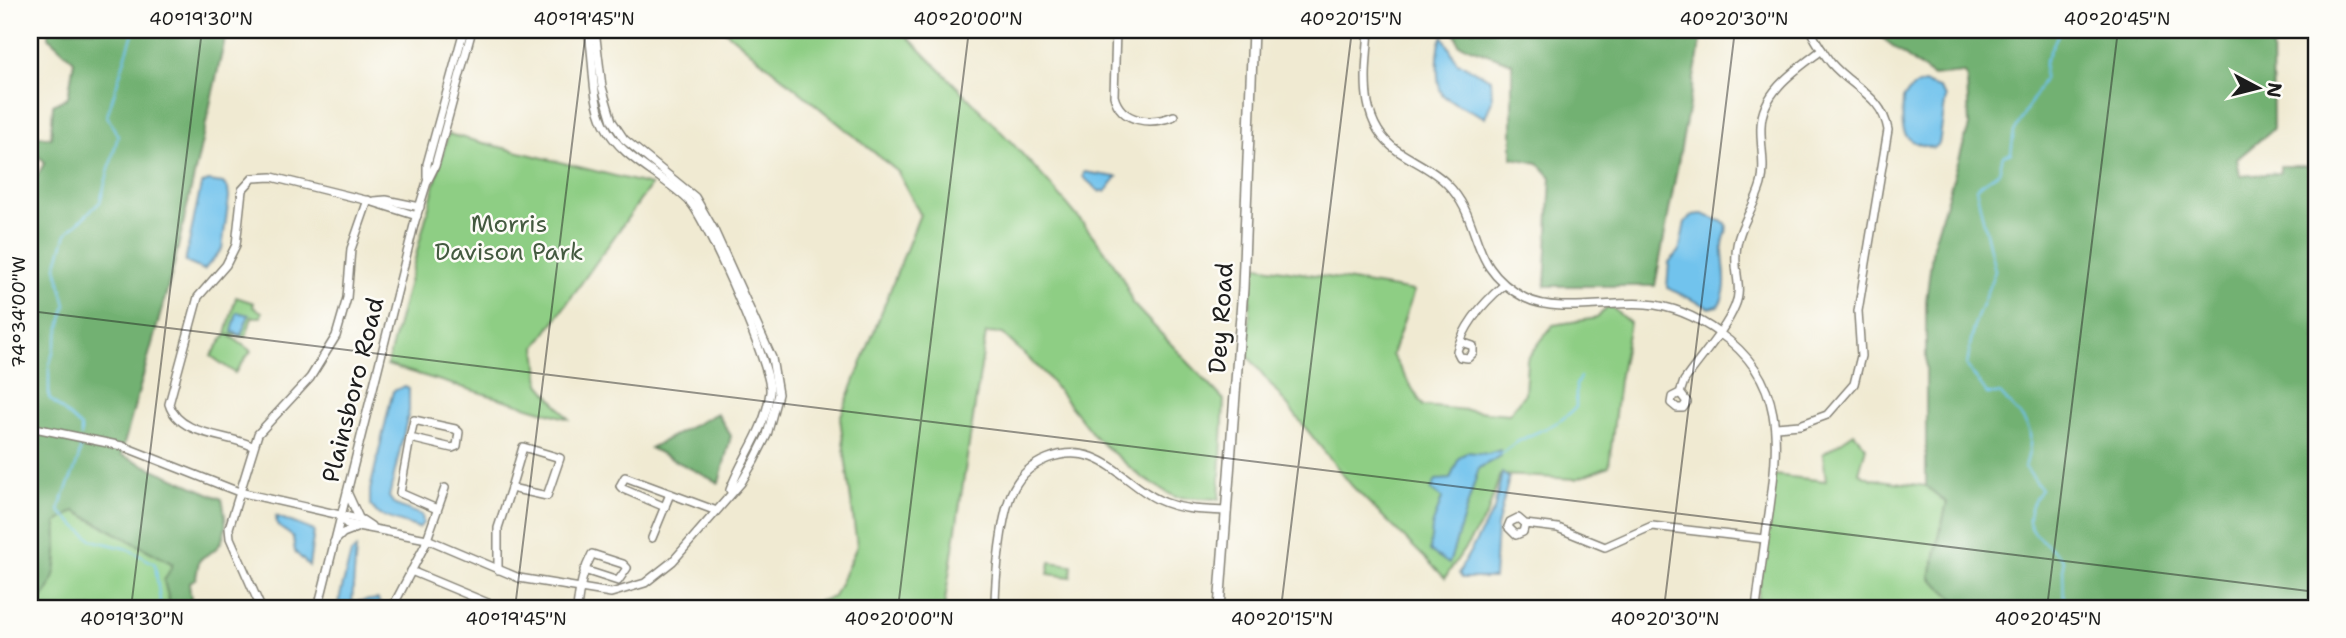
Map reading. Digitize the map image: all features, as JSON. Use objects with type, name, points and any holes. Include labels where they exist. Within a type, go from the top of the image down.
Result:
[{"type":"main road","name":"Dey Road","points":[[1219,608],[1243,288],[1253,30]]},
{"type":"street","name":"Plainsboro Road","points":[[427,182],[427,164],[464,30]]},
{"type":"street","name":"Plainsboro Road","points":[[318,608],[417,216],[427,182],[435,166],[472,30]]},
{"type":"street","points":[[588,30],[594,92],[604,123],[617,142],[691,203],[769,373],[767,410],[749,454],[728,494]]},
{"type":"street","points":[[30,427],[132,450],[239,492],[341,517],[347,524],[359,523],[427,539],[519,578],[611,593],[645,583],[673,561],[714,510],[741,483],[767,435],[778,394],[774,366],[707,215],[695,197],[624,139],[612,121],[602,87],[595,30]]},
{"type":"street","points":[[1116,30],[1116,106],[1131,118],[1142,120],[1156,121],[1174,116]]},
{"type":"street","points":[[1369,30],[1365,95],[1374,123],[1383,139],[1445,182],[1459,198],[1482,259],[1504,285],[1539,304],[1646,304],[1667,307],[1686,313],[1718,332],[1735,344],[1752,363],[1765,386],[1776,427],[1776,463],[1756,608]]},
{"type":"street","points":[[1776,427],[1800,425],[1827,415],[1854,384],[1861,356],[1857,311],[1888,130],[1886,117],[1873,97],[1843,75],[1822,50],[1810,30]]},
{"type":"street","points":[[1680,393],[1684,381],[1718,332],[1738,297],[1740,284],[1735,256],[1741,229],[1761,184],[1762,116],[1782,83],[1822,50]]},
{"type":"street","points":[[252,446],[190,427],[176,417],[169,404],[198,297],[226,265],[236,245],[242,190],[249,180],[265,176],[371,201],[417,216]]},
{"type":"street","points":[[371,201],[386,200],[420,207]]},
{"type":"street","points":[[261,608],[230,538],[239,492],[252,446],[263,427],[310,378],[336,336],[349,288],[351,249],[371,201]]},
{"type":"street","points":[[1461,342],[1471,320],[1504,285]]},
{"type":"street","points":[[410,438],[452,448],[457,446],[459,438],[455,429],[414,420],[410,438],[400,493],[437,509]]},
{"type":"street","points":[[498,570],[498,528],[523,447],[561,458],[547,496],[511,488]]},
{"type":"street","points":[[995,608],[1008,503],[1021,477],[1040,462],[1056,455],[1088,455],[1158,500],[1175,506],[1227,511]]},
{"type":"street","points":[[665,507],[620,486],[628,476],[714,510]]},
{"type":"street","points":[[392,608],[427,539],[445,488]]},
{"type":"street","points":[[348,489],[349,499],[359,523]]},
{"type":"street","points":[[652,538],[670,494]]},
{"type":"street","points":[[334,543],[359,523]]},
{"type":"street","points":[[1525,524],[1565,530],[1605,547],[1652,526],[1765,539]]},
{"type":"street","points":[[577,608],[584,570],[595,553],[623,564],[626,568],[618,581],[584,570]]},
{"type":"street","points":[[411,571],[500,608]]},
{"type":"green space","points":[[48,30],[227,30],[173,269],[121,455],[222,499],[224,534],[218,546],[199,561],[196,578],[189,583],[192,608],[171,608],[164,581],[173,564],[75,511],[56,523],[56,559],[52,581],[40,600],[30,608],[30,189],[45,162],[32,151],[32,135],[51,138],[53,105],[68,97],[74,61],[48,37]]},
{"type":"green space","points":[[724,30],[901,30],[1061,197],[1112,260],[1132,303],[1224,400],[1219,499],[1175,497],[1141,477],[1096,438],[1044,373],[1003,334],[986,333],[944,608],[796,608],[834,597],[857,546],[840,418],[920,214],[898,172]]},
{"type":"green space","points":[[1454,30],[1703,30],[1655,286],[1545,286],[1551,177],[1538,163],[1512,158],[1512,63],[1459,44]]},
{"type":"green space","points":[[1872,30],[2272,30],[2273,129],[2237,159],[2240,176],[2280,173],[2280,166],[2316,166],[2316,608],[1964,608],[1930,577],[1947,503],[1926,486],[1926,301],[1933,245],[1969,126],[1967,79],[1964,73],[1932,76]]},
{"type":"green space","name":"Morris Davison Park","points":[[448,134],[651,185],[536,347],[540,384],[569,419],[387,365]]},
{"type":"green space","points":[[1252,265],[1414,291],[1392,355],[1423,406],[1509,414],[1525,393],[1527,359],[1553,325],[1597,318],[1609,305],[1630,323],[1619,380],[1609,466],[1576,479],[1500,475],[1487,515],[1445,578],[1352,486],[1248,356]]},
{"type":"green space","points":[[236,297],[254,303],[253,307],[262,312],[261,317],[252,317],[246,337],[229,335],[251,351],[235,373],[211,356],[226,334]]},
{"type":"green space","points":[[717,413],[731,436],[719,483],[650,448]]},
{"type":"green space","points":[[1854,433],[1866,447],[1859,473],[1872,479],[1926,486],[1947,503],[1930,577],[1964,608],[1756,608],[1774,475],[1826,481],[1823,454]]},
{"type":"green space","points":[[75,510],[174,564],[164,581],[171,608],[31,608],[48,588],[56,569],[56,522]]},
{"type":"green space","points":[[1050,562],[1072,565],[1071,577],[1048,574]]},
{"type":"water","points":[[1443,36],[1457,62],[1491,79],[1492,100],[1485,118],[1451,101],[1440,90],[1439,47]]},
{"type":"water","points":[[1924,83],[1939,88],[1946,97],[1939,144],[1934,148],[1908,138],[1903,126],[1903,98],[1915,86]]},
{"type":"water","points":[[1084,172],[1117,177],[1105,192],[1100,192],[1083,177]]},
{"type":"water","points":[[208,181],[223,183],[228,189],[229,197],[222,249],[204,270],[185,262],[201,185]]},
{"type":"water","points":[[1702,214],[1726,223],[1727,226],[1723,245],[1724,292],[1718,306],[1710,308],[1667,288],[1669,262],[1679,252],[1685,222],[1693,215]]},
{"type":"water","points":[[237,312],[249,315],[241,335],[232,332]]},
{"type":"water","points":[[405,386],[409,388],[409,411],[389,497],[395,505],[422,515],[423,523],[419,528],[379,515],[370,505],[370,490],[393,391]]},
{"type":"water","points":[[1500,450],[1501,456],[1479,468],[1449,564],[1430,551],[1432,526],[1442,498],[1431,490],[1436,480],[1450,479],[1459,458],[1467,452],[1488,454]]},
{"type":"water","points":[[1502,473],[1509,478],[1497,527],[1494,578],[1462,578],[1459,573],[1463,564],[1494,510]]},
{"type":"water","points":[[276,516],[314,531],[309,566],[295,552],[293,537],[277,525]]},
{"type":"water","points":[[356,549],[352,602],[378,599],[382,608],[337,608],[351,553]]},
{"type":"waterway","points":[[81,436],[81,427],[49,398],[49,367],[66,305],[56,267],[66,234],[100,202],[118,136],[107,116],[134,30]]},
{"type":"waterway","points":[[2060,30],[2045,62],[2044,79],[2014,132],[2011,153],[2003,156],[1999,172],[1976,188],[1995,271],[1973,328],[1967,366],[1987,394],[2000,394],[2028,426],[2030,443],[2025,467],[2041,489],[2033,503],[2029,524],[2063,560],[2064,608]]},
{"type":"waterway","points":[[1501,454],[1519,441],[1568,415],[1576,407],[1576,385],[1580,377]]},
{"type":"waterway","points":[[81,442],[78,460],[59,511],[92,540],[128,549],[155,564],[161,608]]}]
